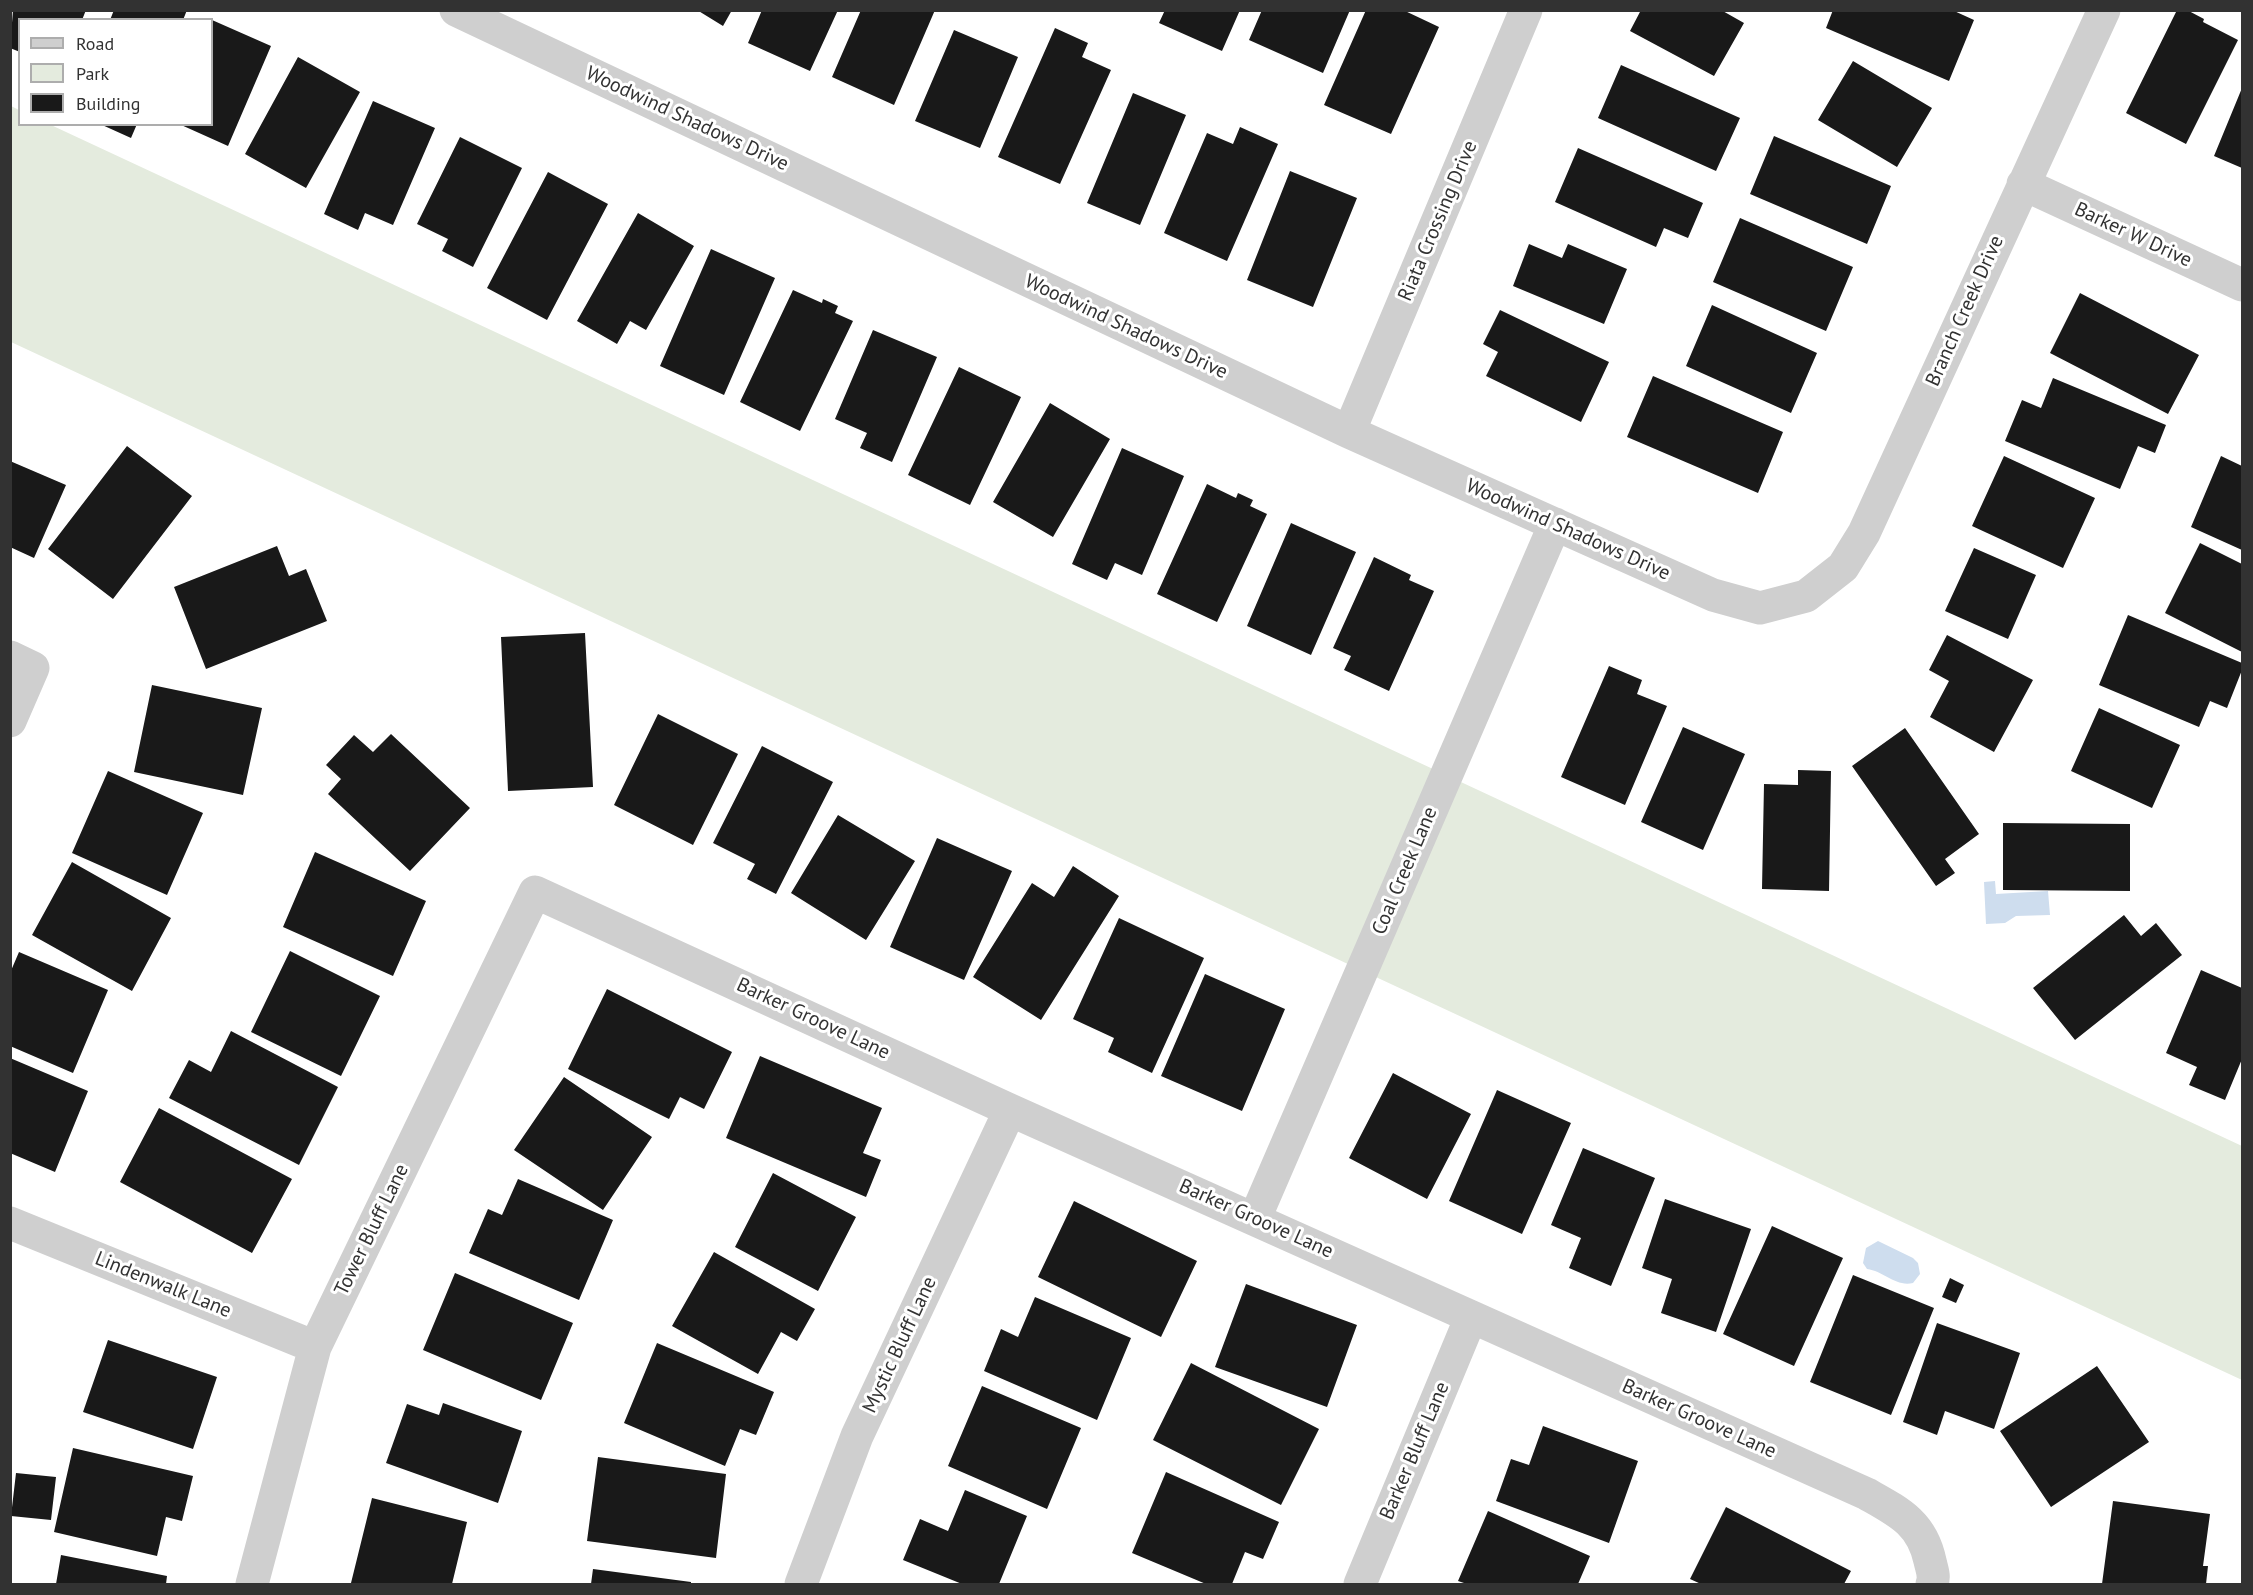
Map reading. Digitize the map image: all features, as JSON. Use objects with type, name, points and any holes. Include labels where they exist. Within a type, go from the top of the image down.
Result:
[{"type":"street","name":"Woodwind Shadows Drive","points":[[456,10],[1349,432],[1713,595],[1760,608],[1806,596]]},
{"type":"street","name":"Riata Crossing Drive","points":[[1349,432],[1526,10]]},
{"type":"street","name":"Branch Creek Drive","points":[[1806,596],[1843,567],[1864,533],[2104,10]]},
{"type":"street","name":"Barker W Drive","points":[[2023,184],[2242,285]]},
{"type":"street","name":"Coal Creek Lane","points":[[1255,1218],[1555,524]]},
{"type":"street","points":[[10,721],[22,663]]},
{"type":"street","name":"Barker Groove Lane","points":[[536,892],[1010,1110],[1867,1494],[1903,1514],[1926,1542],[1934,1578],[1932,1584]]},
{"type":"street","name":"Tower Bluff Lane","points":[[252,1584],[315,1347],[536,892]]},
{"type":"street","name":"Mystic Bluff Lane","points":[[801,1584],[857,1436],[1010,1110]]},
{"type":"street","name":"Lindenwalk Lane","points":[[10,1223],[315,1347]]},
{"type":"street","name":"Barker Bluff Lane","points":[[1360,1584],[1471,1317]]},
{"type":"green space","points":[[11,106],[18,110],[18,126],[53,126],[2242,1146],[2242,1380],[11,342]]},
{"type":"water","points":[[1995,881],[1996,894],[2048,891],[2050,915],[2016,916],[2005,923],[1986,924],[1984,882]]},
{"type":"water","points":[[1878,1241],[1913,1258],[1918,1263],[1920,1274],[1913,1283],[1901,1283],[1867,1269],[1863,1263],[1866,1248]]},
{"type":"building","points":[[13,10],[86,10],[83,18],[18,18],[18,51],[10,48]]},
{"type":"building","points":[[114,10],[187,10],[184,18],[111,18]]},
{"type":"building","points":[[697,10],[732,10],[723,26]]},
{"type":"building","points":[[762,10],[838,10],[810,71],[748,43]]},
{"type":"building","points":[[861,10],[935,10],[894,105],[832,77]]},
{"type":"building","points":[[1165,10],[1240,10],[1222,51],[1159,23]]},
{"type":"building","points":[[1262,10],[1350,10],[1323,73],[1249,40]]},
{"type":"building","points":[[1366,10],[1403,10],[1439,27],[1391,134],[1324,105]]},
{"type":"building","points":[[1641,10],[1721,10],[1744,23],[1714,76],[1630,31]]},
{"type":"building","points":[[1833,10],[1952,10],[1974,20],[1949,81],[1826,28]]},
{"type":"building","points":[[2177,10],[2187,10],[2204,19],[2203,22],[2238,40],[2186,144],[2126,113]]},
{"type":"building","points":[[213,20],[271,46],[228,146],[183,126],[213,126]]},
{"type":"building","points":[[1055,28],[1088,43],[1082,57],[1111,70],[1060,184],[998,157]]},
{"type":"building","points":[[954,30],[1018,57],[980,148],[915,121]]},
{"type":"building","points":[[298,57],[360,92],[306,188],[245,154]]},
{"type":"building","points":[[1853,61],[1932,108],[1897,167],[1818,120]]},
{"type":"building","points":[[1621,65],[1740,118],[1716,171],[1598,118]]},
{"type":"building","points":[[2242,88],[2242,168],[2214,156]]},
{"type":"building","points":[[1133,93],[1186,115],[1140,225],[1087,203]]},
{"type":"building","points":[[373,101],[435,128],[393,225],[365,213],[358,230],[324,214]]},
{"type":"building","points":[[104,126],[136,126],[131,138]]},
{"type":"building","points":[[1240,127],[1278,144],[1227,261],[1164,233],[1207,133],[1233,144]]},
{"type":"building","points":[[1774,136],[1891,186],[1867,244],[1750,194]]},
{"type":"building","points":[[460,137],[522,168],[473,267],[442,251],[448,239],[417,224]]},
{"type":"building","points":[[1578,148],[1703,203],[1688,238],[1664,228],[1656,247],[1555,202]]},
{"type":"building","points":[[1290,171],[1357,198],[1313,307],[1247,280]]},
{"type":"building","points":[[548,172],[608,204],[547,320],[487,288]]},
{"type":"building","points":[[638,213],[694,246],[646,330],[630,321],[617,344],[577,321]]},
{"type":"building","points":[[1740,218],[1853,267],[1826,331],[1713,282]]},
{"type":"building","points":[[1529,244],[1562,258],[1568,244],[1627,269],[1604,324],[1513,286]]},
{"type":"building","points":[[711,249],[775,278],[724,395],[660,366]]},
{"type":"building","points":[[793,290],[822,303],[823,299],[838,306],[835,313],[853,321],[800,431],[740,402]]},
{"type":"building","points":[[2080,293],[2199,355],[2168,414],[2050,353]]},
{"type":"building","points":[[1712,305],[1817,353],[1791,413],[1686,366]]},
{"type":"building","points":[[1500,310],[1609,362],[1581,422],[1486,376],[1498,352],[1483,344]]},
{"type":"building","points":[[873,330],[937,357],[892,462],[860,448],[867,433],[835,419]]},
{"type":"building","points":[[959,367],[1021,397],[970,505],[908,475]]},
{"type":"building","points":[[1653,376],[1783,432],[1758,493],[1627,437]]},
{"type":"building","points":[[2053,378],[2166,425],[2155,453],[2138,446],[2120,489],[2005,441],[2022,400],[2041,408]]},
{"type":"building","points":[[1050,403],[1110,439],[1053,537],[993,502]]},
{"type":"building","points":[[127,446],[192,496],[113,599],[48,549]]},
{"type":"building","points":[[1122,448],[1184,476],[1142,575],[1115,563],[1107,580],[1072,564]]},
{"type":"building","points":[[2004,456],[2095,498],[2063,568],[1972,526]]},
{"type":"building","points":[[2221,456],[2242,466],[2242,550],[2191,527]]},
{"type":"building","points":[[10,461],[66,485],[34,558],[10,547]]},
{"type":"building","points":[[1207,484],[1236,498],[1238,493],[1253,500],[1250,506],[1267,514],[1217,622],[1157,594]]},
{"type":"building","points":[[1291,523],[1356,552],[1311,655],[1247,626]]},
{"type":"building","points":[[2200,543],[2242,564],[2242,652],[2165,613]]},
{"type":"building","points":[[277,546],[289,576],[306,569],[327,621],[206,669],[174,587]]},
{"type":"building","points":[[1974,548],[2036,575],[2008,639],[1945,611]]},
{"type":"building","points":[[1374,557],[1411,575],[1409,580],[1434,591],[1389,691],[1344,670],[1351,656],[1333,648]]},
{"type":"building","points":[[2128,615],[2242,663],[2242,670],[2227,708],[2210,701],[2199,727],[2099,685]]},
{"type":"building","points":[[585,633],[593,787],[508,791],[501,637]]},
{"type":"building","points":[[1947,635],[2033,680],[1994,752],[1930,717],[1949,681],[1929,670]]},
{"type":"building","points":[[1609,666],[1642,680],[1637,694],[1667,706],[1625,805],[1561,777]]},
{"type":"building","points":[[152,685],[262,708],[243,795],[134,772]]},
{"type":"building","points":[[2099,708],[2180,745],[2152,808],[2071,771]]},
{"type":"building","points":[[658,714],[738,754],[693,845],[614,805]]},
{"type":"building","points":[[1683,727],[1745,754],[1703,850],[1641,822]]},
{"type":"building","points":[[1905,728],[1979,834],[1945,859],[1955,873],[1936,886],[1852,766]]},
{"type":"building","points":[[391,734],[470,808],[410,871],[328,794],[341,779],[326,765],[354,735],[373,752]]},
{"type":"building","points":[[762,746],[833,782],[776,894],[747,879],[755,864],[713,843]]},
{"type":"building","points":[[1798,770],[1831,771],[1829,891],[1762,889],[1764,784],[1798,785]]},
{"type":"building","points":[[108,771],[203,813],[167,895],[72,853]]},
{"type":"building","points":[[838,815],[915,861],[866,940],[791,893]]},
{"type":"building","points":[[2003,823],[2130,824],[2130,891],[2003,890]]},
{"type":"building","points":[[937,838],[1012,871],[964,980],[890,947]]},
{"type":"building","points":[[315,852],[426,901],[393,976],[283,927]]},
{"type":"building","points":[[72,862],[171,918],[132,991],[32,935]]},
{"type":"building","points":[[1073,866],[1119,896],[1041,1020],[973,977],[1032,883],[1054,897]]},
{"type":"building","points":[[2124,915],[2141,936],[2156,923],[2182,955],[2075,1040],[2033,988]]},
{"type":"building","points":[[1119,918],[1204,958],[1152,1073],[1108,1052],[1114,1038],[1073,1019]]},
{"type":"building","points":[[290,951],[380,996],[341,1076],[251,1032]]},
{"type":"building","points":[[19,952],[108,990],[73,1073],[10,1046],[10,973]]},
{"type":"building","points":[[2201,970],[2242,988],[2242,1059],[2225,1100],[2189,1085],[2197,1067],[2166,1053]]},
{"type":"building","points":[[1205,974],[1285,1009],[1242,1111],[1161,1076]]},
{"type":"building","points":[[607,989],[732,1052],[704,1109],[680,1097],[669,1119],[568,1069]]},
{"type":"building","points":[[231,1031],[338,1087],[299,1165],[169,1098],[189,1060],[211,1072]]},
{"type":"building","points":[[760,1056],[882,1108],[863,1153],[881,1160],[866,1197],[726,1138]]},
{"type":"building","points":[[10,1058],[88,1091],[55,1172],[10,1153]]},
{"type":"building","points":[[1393,1073],[1471,1114],[1427,1199],[1349,1158]]},
{"type":"building","points":[[564,1077],[652,1137],[603,1210],[514,1150]]},
{"type":"building","points":[[1497,1090],[1571,1123],[1522,1234],[1449,1201]]},
{"type":"building","points":[[159,1108],[292,1179],[252,1253],[120,1182]]},
{"type":"building","points":[[1583,1148],[1655,1178],[1611,1286],[1569,1268],[1581,1238],[1551,1225]]},
{"type":"building","points":[[773,1173],[856,1217],[818,1291],[735,1247]]},
{"type":"building","points":[[518,1179],[613,1220],[579,1300],[469,1253],[488,1209],[502,1215]]},
{"type":"building","points":[[1665,1199],[1751,1229],[1716,1332],[1661,1313],[1672,1279],[1642,1268]]},
{"type":"building","points":[[1074,1201],[1197,1261],[1161,1337],[1038,1277]]},
{"type":"building","points":[[1772,1226],[1843,1258],[1794,1366],[1723,1334]]},
{"type":"building","points":[[714,1252],[815,1309],[797,1341],[781,1332],[758,1374],[672,1326]]},
{"type":"building","points":[[455,1273],[573,1323],[541,1400],[423,1350]]},
{"type":"building","points":[[1853,1275],[1934,1308],[1891,1415],[1810,1382]]},
{"type":"building","points":[[1950,1278],[1964,1285],[1956,1303],[1942,1297]]},
{"type":"building","points":[[1246,1284],[1357,1325],[1327,1407],[1215,1367]]},
{"type":"building","points":[[1035,1297],[1131,1338],[1097,1420],[984,1371],[1001,1329],[1018,1337]]},
{"type":"building","points":[[1937,1323],[2020,1353],[1994,1429],[1945,1411],[1937,1435],[1903,1422]]},
{"type":"building","points":[[108,1340],[217,1377],[193,1449],[83,1412]]},
{"type":"building","points":[[657,1343],[774,1392],[756,1435],[740,1429],[725,1466],[624,1423]]},
{"type":"building","points":[[1191,1363],[1319,1429],[1281,1505],[1153,1440]]},
{"type":"building","points":[[2097,1366],[2149,1442],[2051,1507],[2000,1431]]},
{"type":"building","points":[[982,1386],[1081,1428],[1047,1509],[948,1466]]},
{"type":"building","points":[[443,1403],[522,1431],[498,1503],[386,1463],[407,1404],[439,1415]]},
{"type":"building","points":[[1543,1426],[1638,1461],[1609,1543],[1496,1501],[1511,1459],[1529,1465]]},
{"type":"building","points":[[73,1448],[193,1476],[182,1521],[166,1517],[157,1556],[54,1532]]},
{"type":"building","points":[[598,1457],[726,1474],[716,1558],[587,1541]]},
{"type":"building","points":[[1166,1472],[1279,1522],[1263,1559],[1245,1552],[1232,1584],[1206,1584],[1132,1553]]},
{"type":"building","points":[[16,1473],[56,1477],[51,1520],[11,1516]]},
{"type":"building","points":[[965,1490],[1027,1516],[999,1584],[962,1584],[903,1560],[920,1519],[948,1531]]},
{"type":"building","points":[[372,1498],[467,1522],[452,1584],[351,1583]]},
{"type":"building","points":[[2113,1501],[2210,1514],[2203,1566],[2208,1566],[2206,1584],[2102,1584]]},
{"type":"building","points":[[1726,1507],[1851,1571],[1844,1584],[1701,1584],[1690,1579]]},
{"type":"building","points":[[1488,1511],[1590,1556],[1578,1584],[1467,1584],[1458,1581]]},
{"type":"building","points":[[61,1555],[167,1576],[166,1584],[56,1584]]},
{"type":"building","points":[[593,1569],[691,1582],[691,1584],[591,1584]]}]
